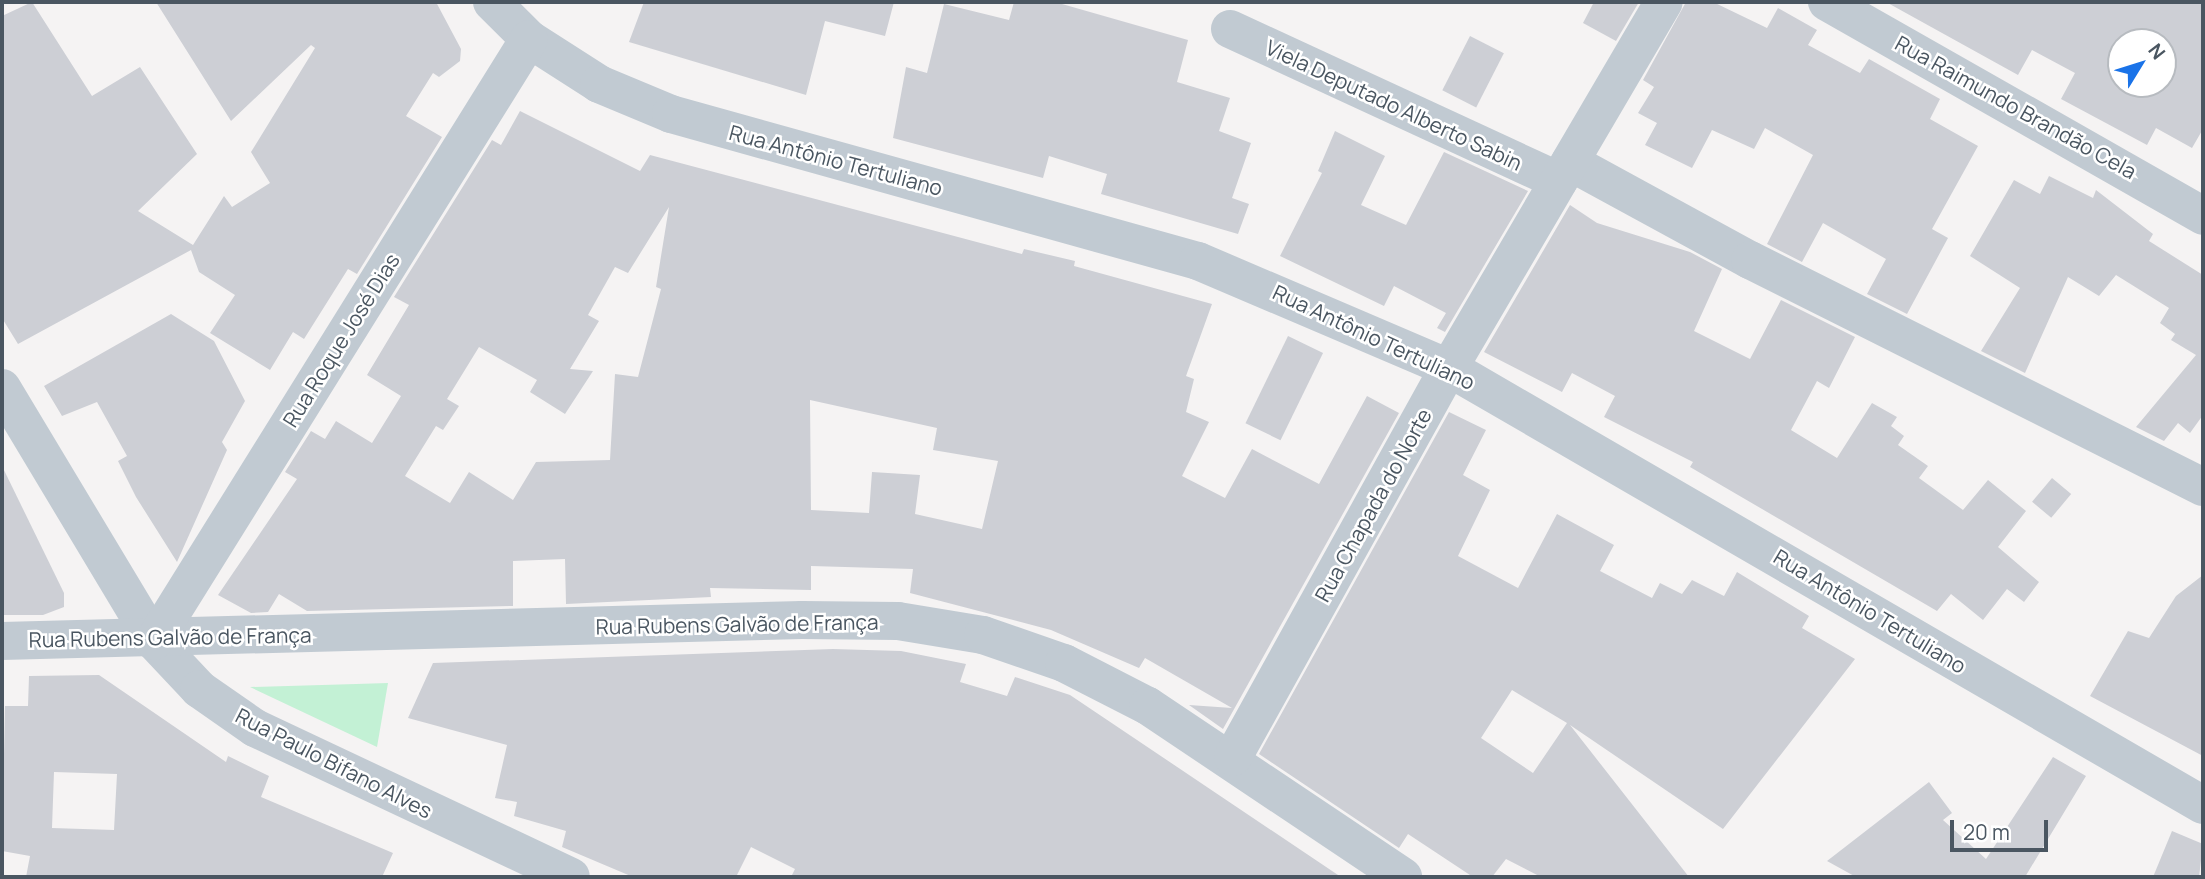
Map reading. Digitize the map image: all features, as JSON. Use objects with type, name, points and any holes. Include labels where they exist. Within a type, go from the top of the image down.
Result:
[{"type":"street","name":"Rua Antônio Tertuliano","points":[[492,2],[529,39],[599,84],[671,114],[1198,261],[1449,368],[2203,805]]},
{"type":"street","name":"Rua Chapada do Norte","points":[[1233,757],[1449,368],[1664,2]]},
{"type":"street","name":"Rua Raimundo Brandão Cela","points":[[1827,2],[2201,211]]},
{"type":"street","name":"Viela Deputado Alberto Sabin","points":[[1230,29],[1565,172],[1750,260],[2203,487]]},
{"type":"street","name":"Rua Roque José Dias","points":[[154,641],[529,39]]},
{"type":"street","name":"Rua Paulo Bifano Alves","points":[[2,388],[154,641],[199,689],[255,728],[571,877]]},
{"type":"street","name":"Rua Rubens Galvão de França","points":[[2,641],[154,641],[898,621],[983,635],[1064,663],[1233,757],[1404,877]]},
{"type":"green space","points":[[388,683],[377,747],[250,687],[356,684]]},
{"type":"building","points":[[32,2],[92,96],[140,67],[197,154],[138,211],[193,245],[224,196],[232,207],[270,183],[251,152],[315,48],[311,45],[231,121],[156,2],[436,2],[461,49],[460,61],[439,77],[433,73],[406,116],[442,137],[357,274],[348,269],[304,339],[293,332],[270,370],[210,333],[235,295],[199,272],[191,250],[18,344],[2,318],[2,16]]},
{"type":"building","points":[[644,2],[894,2],[885,36],[825,21],[806,95],[629,42]]},
{"type":"building","points":[[1014,2],[1055,2],[1188,40],[1177,82],[1230,98],[1219,131],[1251,143],[1232,198],[1249,204],[1238,234],[1101,194],[1107,174],[1049,156],[1043,178],[893,138],[906,67],[927,73],[944,4],[1009,20]]},
{"type":"building","points":[[1594,2],[1639,2],[1616,41],[1583,23]]},
{"type":"building","points":[[1686,2],[1713,2],[1767,28],[1778,8],[1817,30],[1808,45],[1860,73],[1869,59],[1940,99],[1930,119],[1978,146],[1932,229],[1948,238],[1907,314],[1867,294],[1886,259],[1823,223],[1802,262],[1767,244],[1813,155],[1765,128],[1754,149],[1712,130],[1692,168],[1645,145],[1657,123],[1638,113],[1654,87],[1643,80]]},
{"type":"building","points":[[1886,2],[2203,2],[2203,129],[2192,148],[2156,128],[2147,145],[2061,99],[2075,73],[2032,50],[2018,75]]},
{"type":"building","points":[[1470,36],[1504,53],[1476,108],[1442,90]]},
{"type":"building","points":[[520,111],[640,171],[650,155],[1022,254],[1024,249],[1075,261],[1074,266],[1212,304],[1186,376],[1194,379],[1186,412],[1209,422],[1182,476],[1225,498],[1252,449],[1319,484],[1367,396],[1399,413],[1223,729],[1189,705],[1232,708],[1145,658],[1139,668],[1051,630],[910,593],[913,569],[811,566],[811,590],[710,588],[711,597],[566,604],[565,559],[513,561],[513,606],[307,611],[279,594],[268,612],[251,613],[218,595],[297,479],[285,472],[311,431],[325,439],[336,421],[372,443],[401,396],[367,375],[409,305],[394,297],[492,140],[501,145]],"holes":[[[669,207],[656,287],[661,289],[638,377],[615,374],[610,460],[536,462],[513,500],[469,472],[450,503],[405,476],[436,426],[443,430],[459,406],[447,399],[479,347],[537,380],[530,392],[565,414],[593,371],[570,369],[599,321],[588,315],[615,267],[628,273]],[[810,400],[937,428],[933,450],[998,461],[982,529],[915,514],[920,475],[872,472],[869,513],[811,510]]]},
{"type":"building","points":[[1335,131],[1385,156],[1361,205],[1406,225],[1444,152],[1528,191],[1445,332],[1437,328],[1446,313],[1394,286],[1384,306],[1280,256],[1322,173],[1318,171]]},
{"type":"building","points":[[2049,176],[2093,198],[2096,190],[2153,234],[2149,241],[2203,275],[2203,415],[2190,433],[2178,423],[2164,441],[2136,427],[2196,355],[2171,340],[2175,334],[2160,323],[2169,308],[2116,275],[2099,296],[2068,277],[2025,373],[1981,351],[2020,288],[1970,256],[2014,180],[2040,194]]},
{"type":"building","points":[[1570,205],[1597,223],[1690,252],[1722,269],[1694,331],[1750,359],[1781,300],[1855,337],[1829,388],[1817,381],[1791,430],[1837,458],[1872,403],[1897,417],[1891,426],[1904,436],[1898,445],[1928,466],[1919,478],[1963,510],[1988,480],[2026,511],[1998,547],[2039,582],[2024,602],[2007,589],[1983,620],[1951,594],[1937,611],[1690,467],[1693,462],[1604,417],[1615,396],[1572,373],[1562,392],[1484,352]]},
{"type":"building","points":[[171,314],[214,341],[245,401],[222,442],[227,450],[177,562],[136,497],[118,461],[127,456],[97,402],[62,416],[44,386]]},
{"type":"building","points":[[1288,336],[1323,353],[1281,440],[1245,423]]},
{"type":"building","points":[[1449,412],[1486,430],[1463,475],[1490,490],[1458,556],[1518,588],[1557,514],[1614,545],[1600,571],[1652,598],[1660,583],[1682,594],[1692,580],[1724,596],[1737,572],[1809,616],[1802,628],[1855,659],[1723,829],[1570,725],[1689,877],[1541,877],[1506,859],[1492,877],[1473,877],[1408,834],[1399,848],[1259,754]],"holes":[[[1512,690],[1567,723],[1533,773],[1481,738]]]},
{"type":"building","points":[[2,466],[64,593],[64,607],[43,615],[2,615]]},
{"type":"building","points":[[2052,478],[2071,494],[2051,518],[2032,502]]},
{"type":"building","points":[[2203,575],[2203,756],[2090,696],[2128,631],[2149,638],[2176,596]]},
{"type":"building","points":[[833,649],[901,651],[966,664],[960,682],[1007,696],[1015,677],[1070,695],[1341,877],[791,877],[795,869],[751,847],[736,877],[633,877],[562,847],[566,831],[514,816],[517,802],[495,798],[507,745],[408,718],[433,663]]},
{"type":"building","points":[[99,675],[226,762],[228,756],[269,776],[261,797],[393,853],[382,877],[26,877],[30,856],[2,851],[5,706],[28,706],[29,676]],"holes":[[[54,772],[117,774],[114,830],[52,828]]]},
{"type":"building","points":[[2053,757],[2086,776],[2025,877],[1856,877],[1827,861],[1929,782],[1952,813],[1943,820],[1986,859]]},
{"type":"building","points":[[2172,831],[2203,844],[2199,877],[2153,877]]}]
